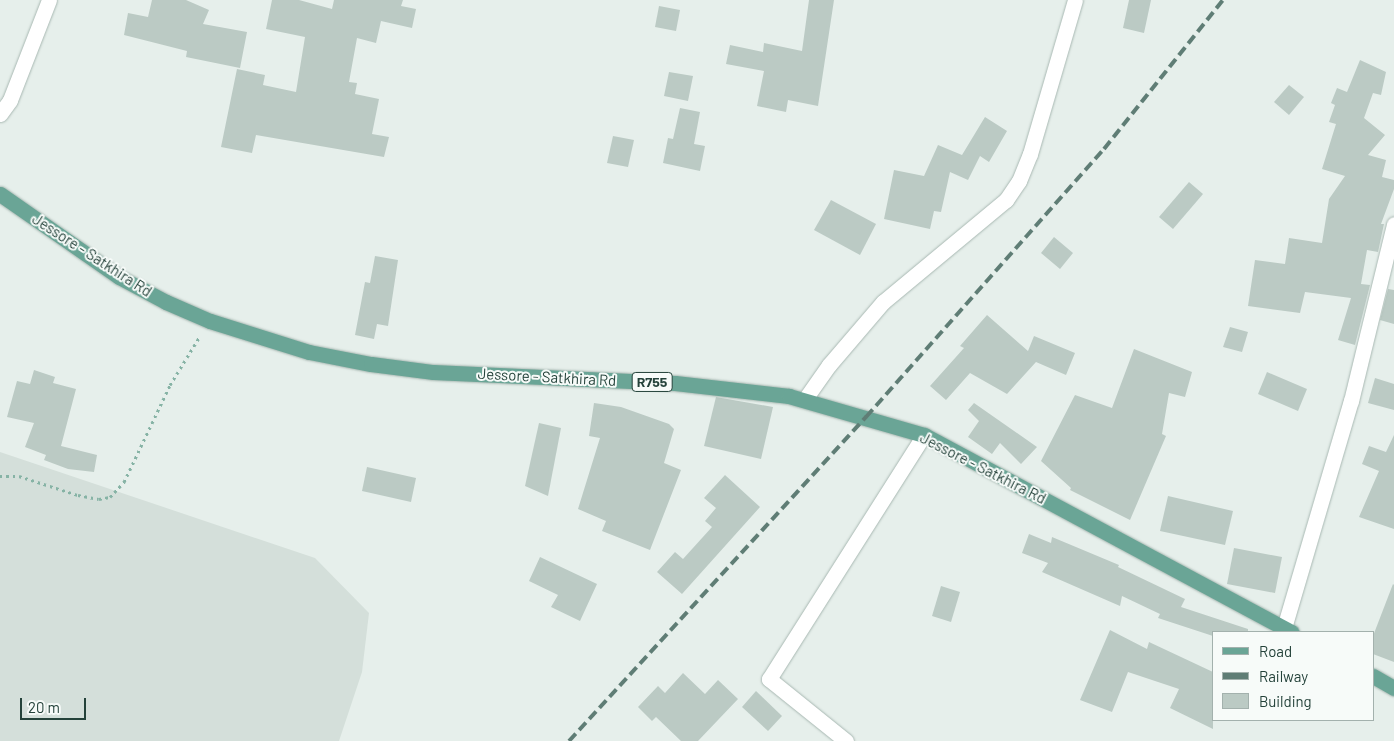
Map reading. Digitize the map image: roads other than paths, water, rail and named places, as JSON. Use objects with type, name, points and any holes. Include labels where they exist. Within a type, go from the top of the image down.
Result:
[{"type":"main road","name":"Jessore - Satkhira Rd","points":[[0,194],[119,276],[210,320],[309,352],[371,364],[433,372],[675,383],[805,399],[924,435],[1288,630]]},
{"type":"main road","points":[[1374,677],[1394,688]]},
{"type":"street","points":[[0,114],[10,100],[49,0]]},
{"type":"street","points":[[805,399],[828,365],[882,302],[1006,200],[1019,180],[1075,0]]},
{"type":"street","points":[[1288,630],[1351,401],[1394,224]]},
{"type":"street","points":[[846,741],[769,679],[924,435]]},
{"type":"railway","points":[[569,741],[866,417],[1104,149],[1223,0]]}]
